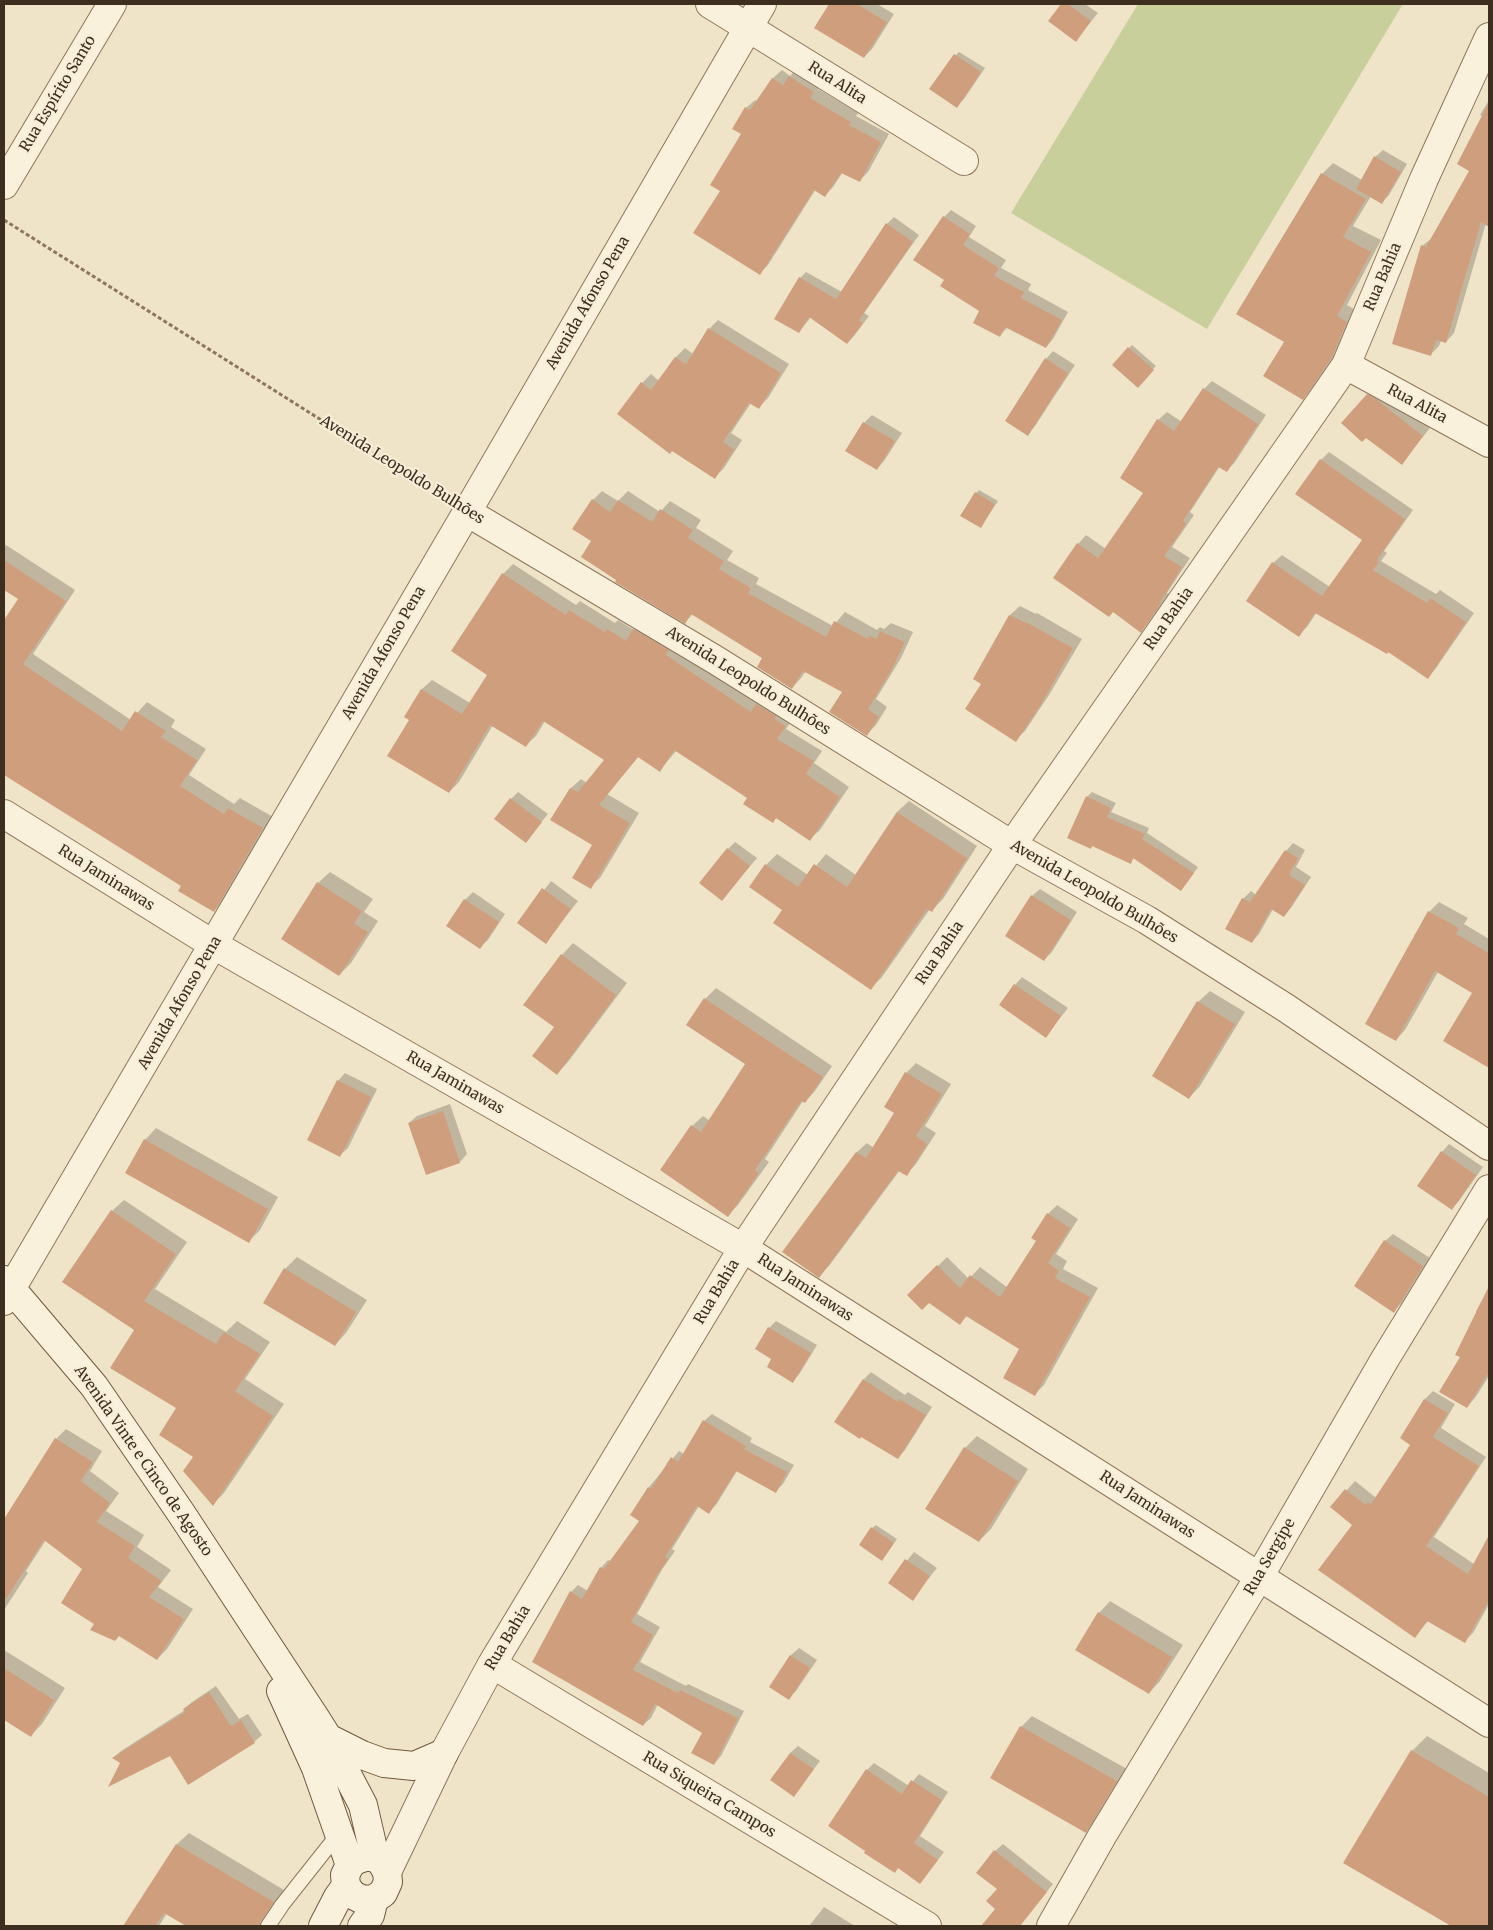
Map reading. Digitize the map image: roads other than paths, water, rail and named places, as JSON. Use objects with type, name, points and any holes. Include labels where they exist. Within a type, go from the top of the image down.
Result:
[{"type":"street","name":"Rua Espírito Santo","points":[[4,185],[112,4]]},
{"type":"street","name":"Rua Alita","points":[[710,4],[964,161]]},
{"type":"street","name":"Avenida Afonso Pena","points":[[7,1290],[214,945],[468,512],[762,4]]},
{"type":"street","name":"Rua Bahia","points":[[365,1870],[404,1834],[444,1753],[492,1664],[743,1248],[1012,845],[1346,365],[1424,178],[1489,37]]},
{"type":"street","name":"Rua Alita","points":[[1346,365],[1489,443]]},
{"type":"street","name":"Avenida Leopoldo Bulhões","points":[[468,512],[714,659],[1012,845],[1156,925],[1286,1008],[1489,1146]]},
{"type":"street","name":"Rua Jaminawas","points":[[4,814],[214,945],[743,1248],[1489,1723]]},
{"type":"street","name":"Rua Sergipe","points":[[1051,1926],[1102,1836],[1259,1577],[1385,1359],[1489,1189]]},
{"type":"street","name":"Avenida Vinte e Cinco de Agosto","points":[[7,1290],[94,1386],[239,1601],[328,1738],[363,1805],[365,1870]]},
{"type":"street","name":"Avenida Vinte e Cinco de Agosto","points":[[239,1601],[316,1768],[339,1833],[365,1870]]},
{"type":"street","name":"Rua Siqueira Campos","points":[[492,1664],[927,1926]]},
{"type":"street","points":[[328,1738],[362,1755],[384,1763],[414,1766],[444,1753]]},
{"type":"street","points":[[323,1926],[338,1897],[365,1870],[388,1882],[383,1892],[374,1899],[370,1915],[362,1926]]},
{"type":"lane","points":[[268,1926],[282,1904],[339,1833]]}]
